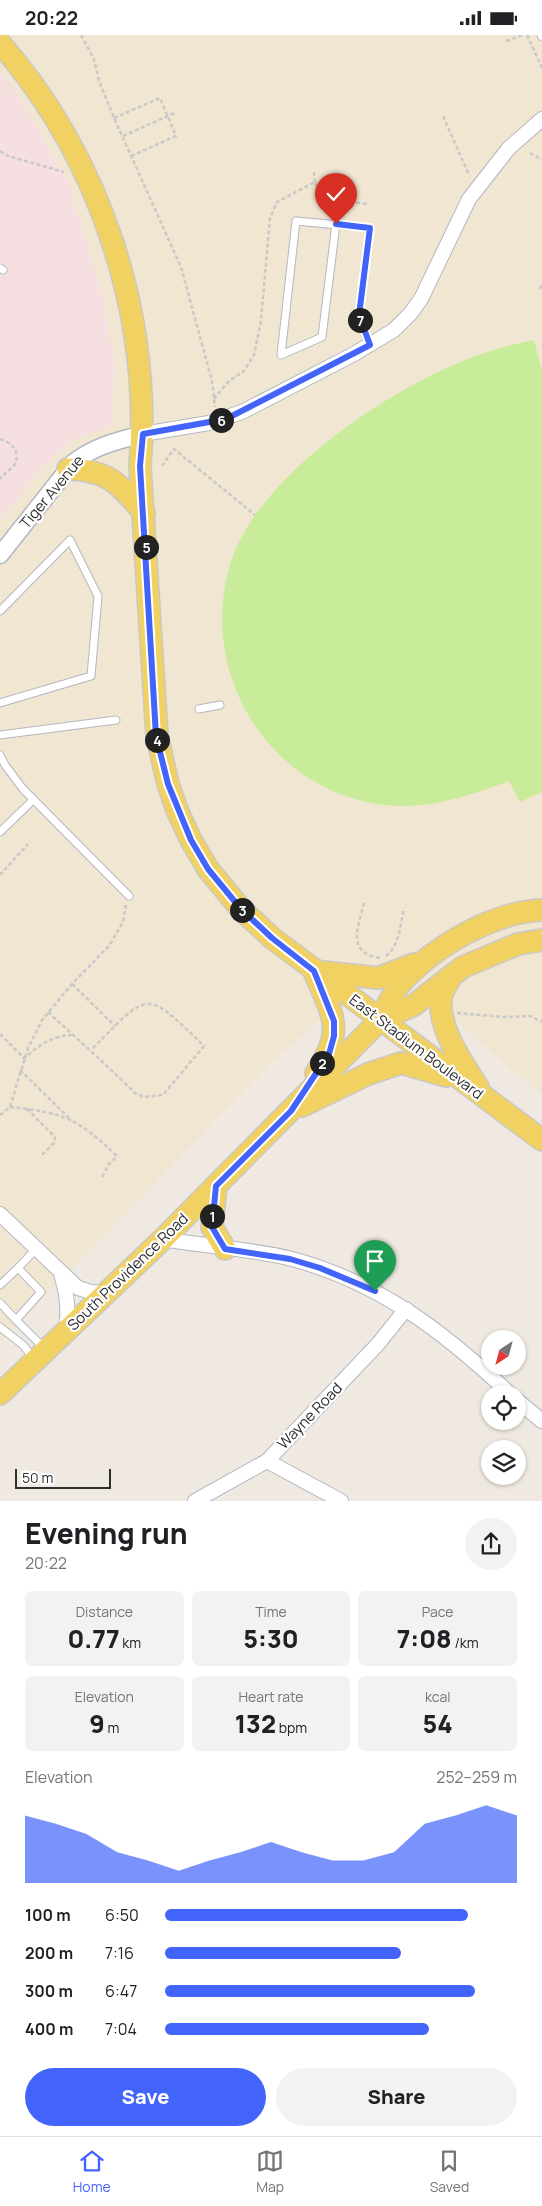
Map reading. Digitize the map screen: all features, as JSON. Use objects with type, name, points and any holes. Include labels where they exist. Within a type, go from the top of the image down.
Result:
[{"type":"main road","name":"East Stadium Boulevard","points":[[0,43],[44,98],[65,132],[101,208],[129,303],[139,360],[143,434],[140,466],[156,736],[174,801],[191,840],[223,889],[272,938],[542,1140]]},
{"type":"main road","points":[[68,469],[87,470],[110,478],[118,483],[144,513]]},
{"type":"main road","name":"South Providence Road","points":[[0,1394],[163,1239],[380,1020],[399,984],[436,954],[476,926],[527,911],[542,910]]},
{"type":"main road","name":"South Providence Road","points":[[380,1020],[414,1005],[462,967],[518,944],[542,940]]},
{"type":"main road","points":[[291,1111],[329,1054],[334,1036],[334,1021],[314,971],[378,977],[436,954]]},
{"type":"main road","points":[[453,974],[441,997],[444,1024],[462,1062],[485,1098]]},
{"type":"main road","points":[[291,1111],[368,1074],[401,1063],[438,1073],[485,1098]]},
{"type":"main road","points":[[216,1186],[212,1227],[225,1249]]},
{"type":"street","points":[[143,434],[210,423],[234,416],[370,345],[394,330],[410,314],[421,299],[469,199],[509,148],[542,119]]},
{"type":"street","name":"Tiger Avenue","points":[[1,552],[68,469],[87,452],[102,445],[143,434]]},
{"type":"street","points":[[0,1214],[78,1288],[91,1292],[106,1293]]},
{"type":"street","points":[[163,1239],[290,1259],[320,1268],[375,1291],[443,1333],[500,1385]]},
{"type":"street","points":[[61,1273],[68,1295],[69,1310],[66,1331]]},
{"type":"street","name":"Wayne Road","points":[[195,1501],[267,1461],[378,1344],[406,1309]]},
{"type":"street","points":[[526,1408],[542,1421]]},
{"type":"street","points":[[267,1461],[341,1501]]},
{"type":"lane","points":[[336,224],[322,337],[281,355],[296,221],[336,224],[370,228],[359,315],[370,345]]},
{"type":"lane","points":[[0,611],[70,540],[98,596],[91,677],[0,703]]},
{"type":"lane","points":[[199,709],[220,705]]},
{"type":"lane","points":[[0,735],[116,719]]},
{"type":"lane","points":[[0,755],[5,765],[33,800],[128,896]]},
{"type":"lane","points":[[0,832],[33,800]]},
{"type":"lane","points":[[0,1285],[36,1249]]},
{"type":"lane","points":[[16,1320],[42,1292],[18,1268]]},
{"type":"lane","points":[[0,1303],[16,1320],[41,1355]]},
{"type":"lane","points":[[0,1327],[23,1345],[41,1355]]},
{"type":"path","points":[[81,35],[94,59],[99,81],[114,118],[181,267],[212,381],[215,407]]},
{"type":"path","points":[[506,41],[523,35]]},
{"type":"path","points":[[527,35],[542,68]]},
{"type":"path","points":[[114,118],[160,98],[176,136],[131,156]]},
{"type":"path","points":[[123,136],[177,112]]},
{"type":"path","points":[[442,116],[469,175]]},
{"type":"path","points":[[0,151],[8,156],[66,173]]},
{"type":"path","points":[[530,153],[542,160]]},
{"type":"path","points":[[314,172],[320,198],[367,204]]},
{"type":"path","points":[[213,401],[228,382],[247,367],[254,355],[260,321],[270,218],[277,202],[315,182]]},
{"type":"path","points":[[540,289],[542,285]]},
{"type":"path","points":[[0,439],[9,442],[14,447],[16,456],[15,464],[0,479]]},
{"type":"path","points":[[162,467],[174,449],[255,515]]},
{"type":"path","points":[[0,875],[28,843]]},
{"type":"path","points":[[0,1115],[10,1107],[24,1058],[42,1020],[72,984],[109,946],[122,922],[128,896]]},
{"type":"path","points":[[364,903],[356,941],[360,950],[370,957],[380,958],[392,951],[397,942],[404,908]]},
{"type":"path","points":[[380,958],[381,963]]},
{"type":"path","points":[[72,984],[115,1026]]},
{"type":"path","points":[[48,1012],[72,1035],[92,1049],[136,1093],[144,1097],[154,1098],[162,1095],[170,1088],[204,1046],[166,1009],[156,1004],[138,1005],[92,1049]]},
{"type":"path","points":[[450,1013],[504,1017],[530,1016],[542,1022]]},
{"type":"path","points":[[0,1034],[24,1058]]},
{"type":"path","points":[[24,1058],[46,1041],[72,1035]]},
{"type":"path","points":[[20,1070],[70,1119]]},
{"type":"path","points":[[10,1107],[52,1113],[70,1119],[90,1130],[117,1155],[109,1164],[101,1179]]},
{"type":"path","points":[[27,1109],[55,1137],[54,1143],[40,1157]]},
{"type":"shaded area","points":[[0,35],[542,35],[542,1094],[510,1069],[390,959],[273,1061],[0,1343]]},
{"type":"shaded area","points":[[0,70],[25,107],[68,182],[102,294],[115,366],[112,423],[107,428],[73,440],[42,467],[0,521]]},
{"type":"green space","points":[[534,340],[542,371],[542,792],[520,802],[509,781],[470,795],[443,802],[402,806],[358,800],[319,784],[285,760],[258,729],[238,693],[225,653],[222,611],[229,568],[243,535],[265,503],[293,472],[326,443],[361,417],[397,394],[465,360]]},
{"type":"route","points":[[336,224],[370,228],[359,315],[370,345],[226,419],[143,434],[140,466],[156,736],[161,761],[177,810],[191,840],[208,869],[223,889],[272,938],[314,971],[334,1021],[334,1036],[329,1054],[291,1111],[216,1186],[212,1211],[212,1227],[225,1249],[290,1259],[320,1268],[375,1291]]}]
